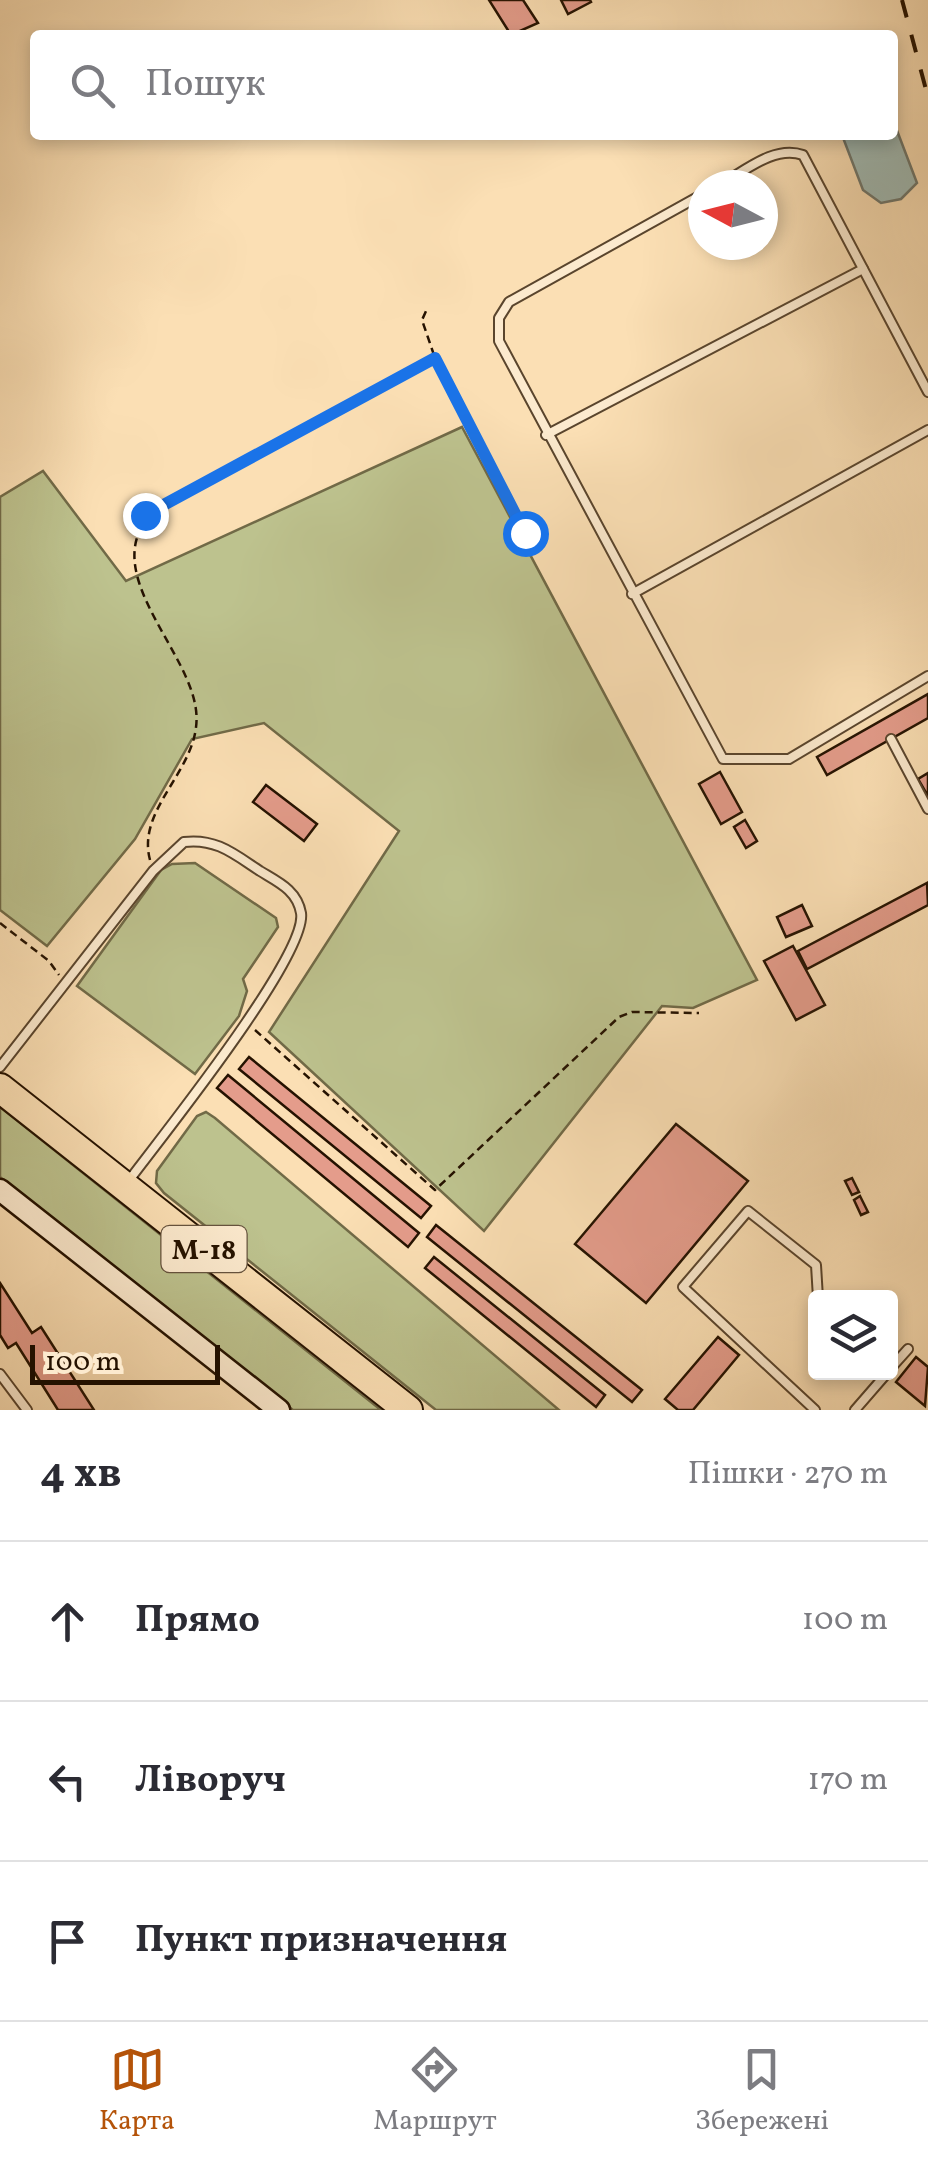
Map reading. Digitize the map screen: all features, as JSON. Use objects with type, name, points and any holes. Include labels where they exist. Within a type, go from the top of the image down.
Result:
[{"type":"highway","name":"М-18","points":[[0,1088],[408,1410]]},
{"type":"street","points":[[0,1190],[279,1410]]},
{"type":"lane","points":[[747,170],[776,154],[790,151],[803,156],[928,392]]},
{"type":"lane","points":[[688,202],[508,302],[499,318],[499,341],[546,436],[720,756],[728,762],[789,759],[928,676]]},
{"type":"lane","points":[[546,436],[862,268]]},
{"type":"lane","points":[[632,594],[928,430]]},
{"type":"lane","points":[[874,708],[881,721]]},
{"type":"lane","points":[[891,739],[928,809]]},
{"type":"lane","points":[[0,1068],[154,871],[184,842],[202,840],[219,844],[294,893],[302,916],[297,938],[246,1022],[124,1186]]},
{"type":"lane","points":[[815,1410],[683,1287],[748,1211],[816,1265],[818,1290]]},
{"type":"lane","points":[[898,1361],[908,1349]]},
{"type":"lane","points":[[0,1374],[23,1409]]},
{"type":"lane","points":[[855,1410],[881,1380]]},
{"type":"path","points":[[427,309],[422,320],[435,358],[525,533]]},
{"type":"path","points":[[154,871],[145,841],[147,829],[186,764],[198,727],[190,684],[143,596],[134,570],[137,530],[145,515],[435,358]]},
{"type":"path","points":[[0,923],[50,962],[65,985]]},
{"type":"path","points":[[246,1022],[435,1190],[620,1017],[632,1012],[699,1013]]},
{"type":"green space","points":[[462,427],[757,980],[693,1008],[662,1006],[484,1231],[269,1032],[399,831],[264,723],[192,739],[135,839],[47,946],[0,910],[0,497],[43,471],[126,581]]},
{"type":"green space","points":[[195,863],[276,918],[278,927],[243,979],[247,991],[239,1016],[195,1074],[77,986],[161,870],[172,864]]},
{"type":"green space","points":[[0,1107],[381,1410],[293,1410],[272,1394],[0,1177]]},
{"type":"green space","points":[[206,1112],[559,1410],[436,1410],[164,1193],[156,1183],[157,1171],[197,1116]]},
{"type":"water","points":[[898,133],[917,183],[901,199],[881,203],[863,190],[844,140],[898,140]]},
{"type":"building","points":[[489,0],[523,0],[538,23],[522,30],[508,30]]},
{"type":"building","points":[[561,0],[590,0],[591,2],[568,14]]},
{"type":"building","points":[[928,694],[928,718],[827,775],[817,757]]},
{"type":"building","points":[[720,772],[742,812],[721,824],[699,784]]},
{"type":"building","points":[[928,773],[928,796],[918,779]]},
{"type":"building","points":[[266,785],[317,824],[304,841],[253,802]]},
{"type":"building","points":[[745,820],[757,841],[746,848],[734,827]]},
{"type":"building","points":[[927,883],[928,905],[807,969],[798,951]]},
{"type":"building","points":[[802,905],[812,926],[786,937],[777,917]]},
{"type":"building","points":[[793,946],[825,1005],[796,1020],[764,961]]},
{"type":"building","points":[[249,1057],[431,1206],[421,1218],[239,1069]]},
{"type":"building","points":[[228,1075],[419,1233],[408,1247],[217,1088]]},
{"type":"building","points":[[676,1124],[748,1181],[646,1303],[575,1244]]},
{"type":"building","points":[[852,1178],[859,1192],[852,1195],[845,1181]]},
{"type":"building","points":[[860,1196],[868,1212],[861,1215],[854,1200]]},
{"type":"building","points":[[436,1225],[642,1390],[632,1402],[427,1237]]},
{"type":"building","points":[[434,1257],[605,1395],[596,1407],[425,1268]]},
{"type":"building","points":[[0,1283],[32,1333],[41,1327],[94,1410],[58,1410],[16,1343],[8,1348],[0,1335]]},
{"type":"building","points":[[718,1337],[739,1355],[693,1410],[678,1410],[665,1399]]},
{"type":"building","points":[[916,1357],[928,1367],[925,1406],[896,1382]]},
{"type":"railway","points":[[902,0],[928,97]]},
{"type":"route","points":[[145,515],[166,500],[435,358],[525,533]]}]
